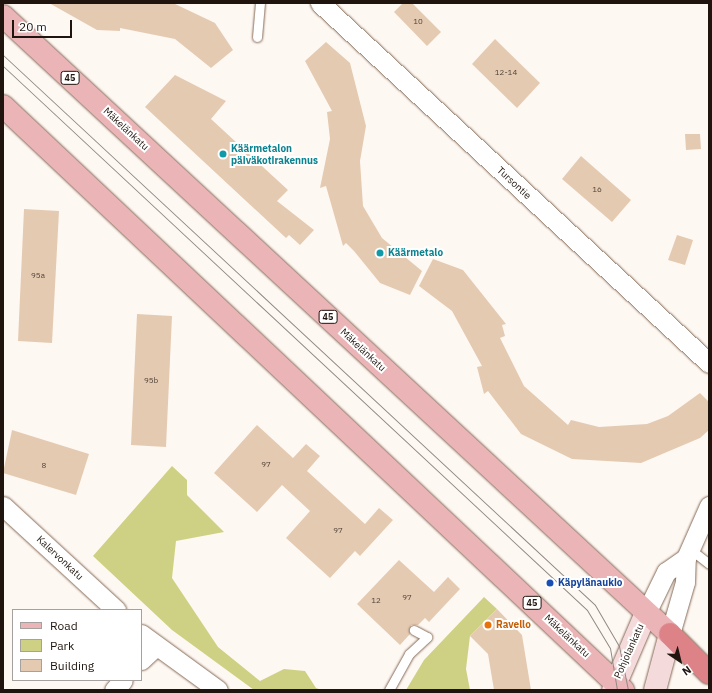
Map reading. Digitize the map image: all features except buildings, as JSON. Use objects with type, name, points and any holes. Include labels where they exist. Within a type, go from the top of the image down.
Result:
[{"type":"highway","name":"45","points":[[670,634],[709,673]]},
{"type":"main road","name":"Mäkelänkatu","points":[[3,16],[670,634]]},
{"type":"main road","name":"Mäkelänkatu","points":[[3,106],[423,499],[617,687]]},
{"type":"street","name":"Tursontie","points":[[320,3],[709,363]]},
{"type":"street","name":"Kalervonkatu","points":[[3,506],[115,609]]},
{"type":"street","points":[[655,690],[685,582],[688,553],[708,513]]},
{"type":"street","points":[[646,613],[666,572],[688,553]]},
{"type":"street","name":"Pohjolankatu","points":[[617,687],[646,613]]},
{"type":"street","points":[[142,635],[155,647],[218,690]]},
{"type":"street","points":[[142,659],[155,647]]},
{"type":"street","points":[[114,690],[122,681]]},
{"type":"lane","points":[[256,37],[260,3]]},
{"type":"lane","points":[[688,553],[709,564]]},
{"type":"lane","points":[[389,690],[409,654],[427,637],[414,630]]},
{"type":"green space","points":[[172,466],[187,480],[187,495],[224,532],[176,541],[172,578],[218,647],[260,681],[284,669],[305,671],[316,688],[322,690],[254,690],[172,630],[93,556]]},
{"type":"green space","points":[[484,597],[497,609],[470,636],[466,669],[470,690],[406,690],[424,660]]},
{"type":"tram line","points":[[3,55],[595,605],[619,646],[628,690]]},
{"type":"tram line","points":[[3,66],[587,610],[610,648],[617,690]]},
{"type":"place","name":"Käärmetalon päiväkotirakennus","points":[[223,154]]},
{"type":"place","name":"Käärmetalo","points":[[380,253]]},
{"type":"place","name":"Käpylänaukio","points":[[550,583]]},
{"type":"place","name":"Ravello","points":[[488,625]]}]
